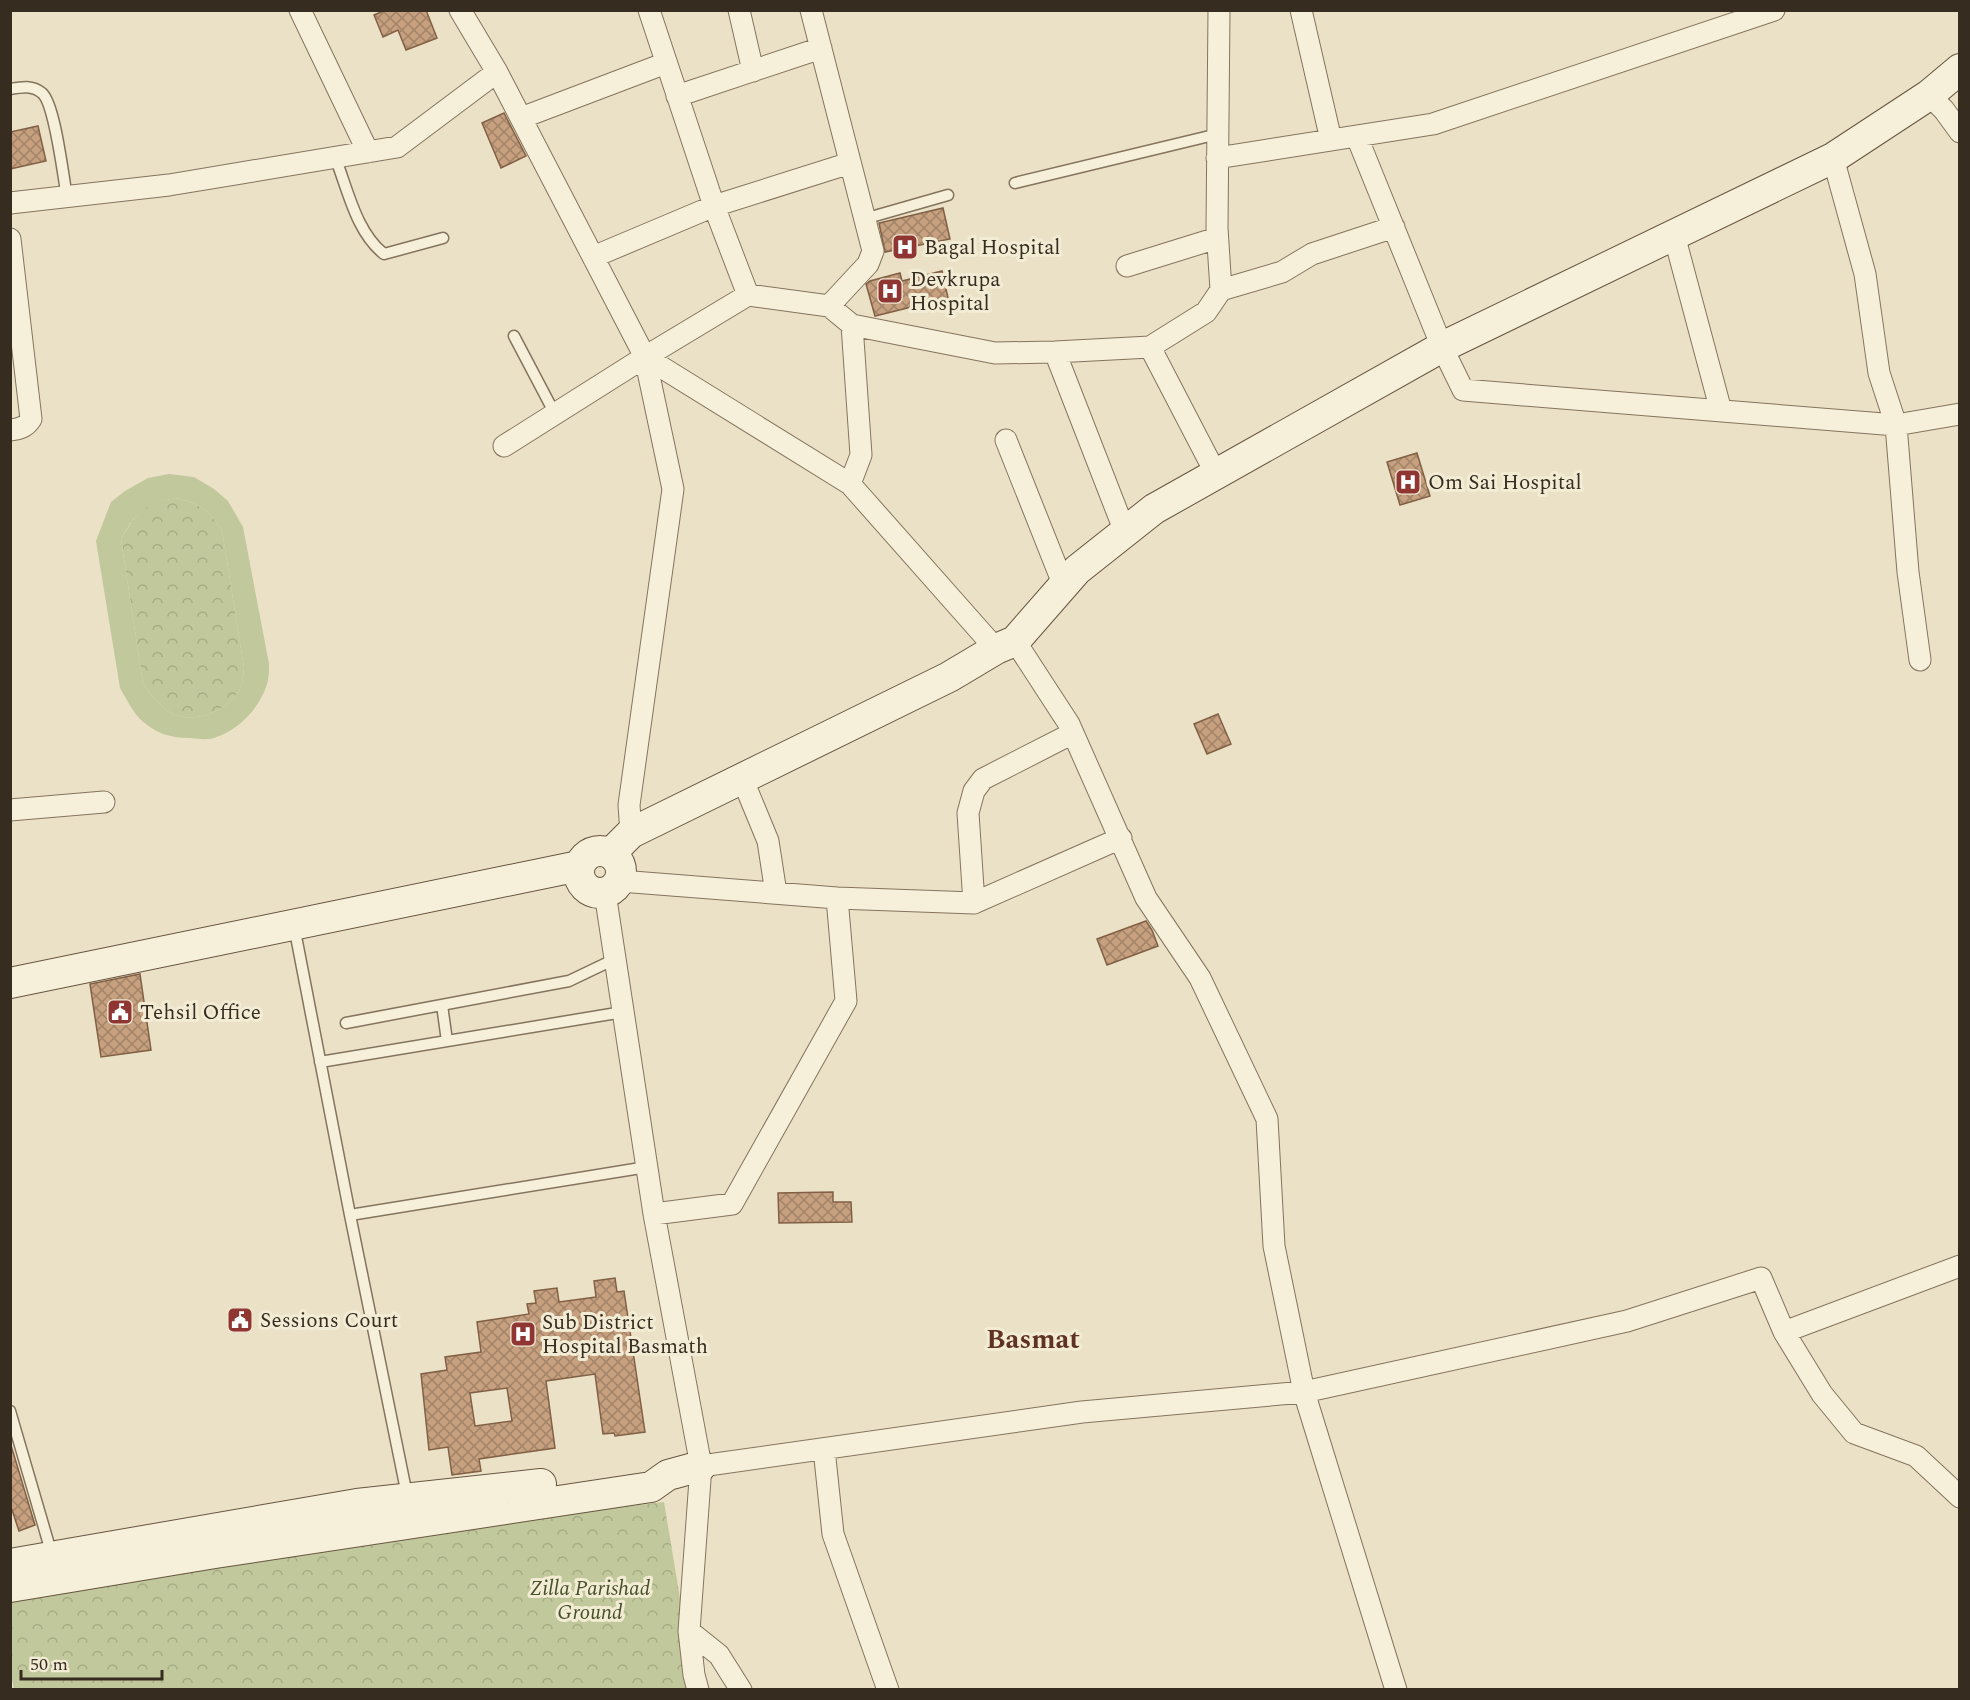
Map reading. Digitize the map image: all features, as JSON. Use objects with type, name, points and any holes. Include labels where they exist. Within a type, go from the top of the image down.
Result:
[{"type":"main road","points":[[10,983],[579,867],[588,854],[603,851],[617,865],[742,778],[949,676],[1005,645],[1077,570],[1154,509],[1442,347],[1833,158],[1929,96],[1959,69]]},
{"type":"main road","points":[[10,1587],[215,1553],[651,1487],[668,1475],[701,1466]]},
{"type":"main road","points":[[10,1563],[357,1504],[647,1472],[668,1475]]},
{"type":"street","points":[[300,10],[368,152]]},
{"type":"street","points":[[460,10],[497,72],[645,357],[673,489],[629,805],[617,865],[615,959],[654,1214],[701,1466],[689,1631],[694,1675],[698,1689]]},
{"type":"street","points":[[649,10],[714,206],[748,295]]},
{"type":"street","points":[[739,10],[753,71]]},
{"type":"street","points":[[812,10],[873,251],[872,258],[829,306]]},
{"type":"street","points":[[504,446],[748,295],[829,306],[852,325],[995,353],[1150,347],[1206,312],[1221,290],[1217,238],[1219,10]]},
{"type":"street","points":[[1301,10],[1331,140]]},
{"type":"street","points":[[1217,158],[1433,124],[1774,10]]},
{"type":"street","points":[[677,96],[821,48]]},
{"type":"street","points":[[521,118],[666,63]]},
{"type":"street","points":[[10,203],[169,185],[397,147],[497,72]]},
{"type":"street","points":[[1929,96],[1944,110],[1959,132]]},
{"type":"street","points":[[1357,137],[1442,347],[1463,390],[1896,425],[1959,414]]},
{"type":"street","points":[[1833,158],[1865,274],[1879,373],[1896,425],[1908,572],[1920,660]]},
{"type":"street","points":[[593,257],[714,206],[850,163]]},
{"type":"street","points":[[1221,290],[1282,272],[1312,254],[1394,227]]},
{"type":"street","points":[[1674,235],[1721,411]]},
{"type":"street","points":[[1128,266],[1217,238]]},
{"type":"street","points":[[10,239],[31,419],[21,429],[10,430]]},
{"type":"street","points":[[850,484],[861,455],[852,325]]},
{"type":"street","points":[[1150,347],[1216,474]]},
{"type":"street","points":[[1055,352],[1125,532]]},
{"type":"street","points":[[645,357],[850,484],[1005,645],[1073,733],[1146,898],[1200,978],[1267,1119],[1275,1246],[1305,1392],[1396,1689]]},
{"type":"street","points":[[1006,440],[1064,586]]},
{"type":"street","points":[[974,903],[968,813],[974,790],[983,779],[1073,733]]},
{"type":"street","points":[[742,778],[768,841],[776,893]]},
{"type":"street","points":[[10,810],[104,802]]},
{"type":"street","points":[[617,865],[776,893],[974,903],[1121,838]]},
{"type":"street","points":[[654,1214],[732,1204],[846,1001],[837,897]]},
{"type":"street","points":[[1784,1332],[1959,1266]]},
{"type":"street","points":[[701,1466],[1082,1412],[1305,1392],[1627,1321],[1761,1278],[1784,1332],[1822,1394],[1854,1433],[1916,1456],[1959,1497]]},
{"type":"street","points":[[824,1449],[832,1534],[888,1689]]},
{"type":"street","points":[[689,1631],[718,1655],[741,1689]]},
{"type":"lane","points":[[10,89],[26,86],[43,93],[52,111],[67,196]]},
{"type":"lane","points":[[1015,183],[1218,134]]},
{"type":"lane","points":[[335,157],[371,244],[384,254],[443,238]]},
{"type":"lane","points":[[864,219],[948,195]]},
{"type":"lane","points":[[514,336],[555,414]]},
{"type":"lane","points":[[294,925],[408,1499]]},
{"type":"lane","points":[[346,1023],[569,981],[615,959]]},
{"type":"lane","points":[[442,1005],[447,1041]]},
{"type":"lane","points":[[320,1062],[623,1012]]},
{"type":"lane","points":[[350,1215],[647,1167]]},
{"type":"lane","points":[[10,1411],[52,1557]]},
{"type":"green space","points":[[169,474],[194,477],[228,501],[243,527],[269,664],[268,679],[258,704],[246,718],[223,735],[214,738],[177,737],[158,732],[137,716],[120,688],[96,541],[111,502],[148,478]],"holes":[[[175,498],[202,508],[222,530],[244,668],[241,686],[234,698],[210,714],[191,717],[182,717],[168,711],[143,684],[121,539],[131,522],[148,507]]]},
{"type":"green space","points":[[175,498],[191,502],[202,508],[222,530],[244,668],[241,686],[234,698],[210,714],[191,717],[182,717],[168,711],[143,684],[121,539],[142,511],[155,503]]},
{"type":"green space","name":"Zilla Parishad Ground","points":[[664,1502],[685,1628],[698,1689],[14,1689],[11,1674],[10,1602],[340,1541]]},
{"type":"building","points":[[386,10],[426,10],[437,38],[406,50],[398,30],[383,37],[374,15]]},
{"type":"building","points":[[504,113],[526,156],[501,168],[482,123]]},
{"type":"building","points":[[38,126],[46,161],[10,169],[10,132]]},
{"type":"building","points":[[943,208],[950,239],[885,252],[879,223]]},
{"type":"building","points":[[942,271],[948,298],[875,316],[866,284],[870,281],[900,273],[902,281]]},
{"type":"building","points":[[1417,453],[1430,496],[1400,505],[1387,462]]},
{"type":"building","points":[[1218,714],[1231,744],[1207,754],[1194,724]]},
{"type":"building","points":[[1146,921],[1158,946],[1107,965],[1097,939]]},
{"type":"building","name":"Tehsil Office","points":[[140,974],[151,1050],[101,1057],[90,984]]},
{"type":"building","points":[[833,1192],[833,1202],[851,1202],[852,1222],[779,1223],[778,1193]]},
{"type":"building","points":[[615,1278],[617,1292],[624,1291],[645,1432],[615,1436],[614,1433],[603,1434],[595,1374],[546,1381],[555,1448],[479,1459],[481,1471],[452,1475],[448,1447],[429,1450],[421,1374],[447,1370],[445,1357],[481,1352],[477,1322],[529,1314],[527,1304],[536,1303],[534,1291],[557,1288],[559,1302],[596,1297],[594,1281]],"holes":[[[507,1388],[512,1421],[475,1426],[470,1393]]]},
{"type":"building","points":[[10,1442],[35,1525],[19,1531],[10,1504]]},
{"type":"place","name":"Bagal Hospital","points":[[905,247]]},
{"type":"place","name":"Devkrupa Hospital","points":[[890,291]]},
{"type":"place","name":"Om Sai Hospital","points":[[1408,482]]},
{"type":"place","name":"Tehsil Office","points":[[120,1012]]},
{"type":"place","name":"Sessions Court","points":[[240,1320]]},
{"type":"place","name":"Sub District Hospital Basmath","points":[[523,1334]]},
{"type":"district","name":"Basmat","points":[[1033,1339]]}]
